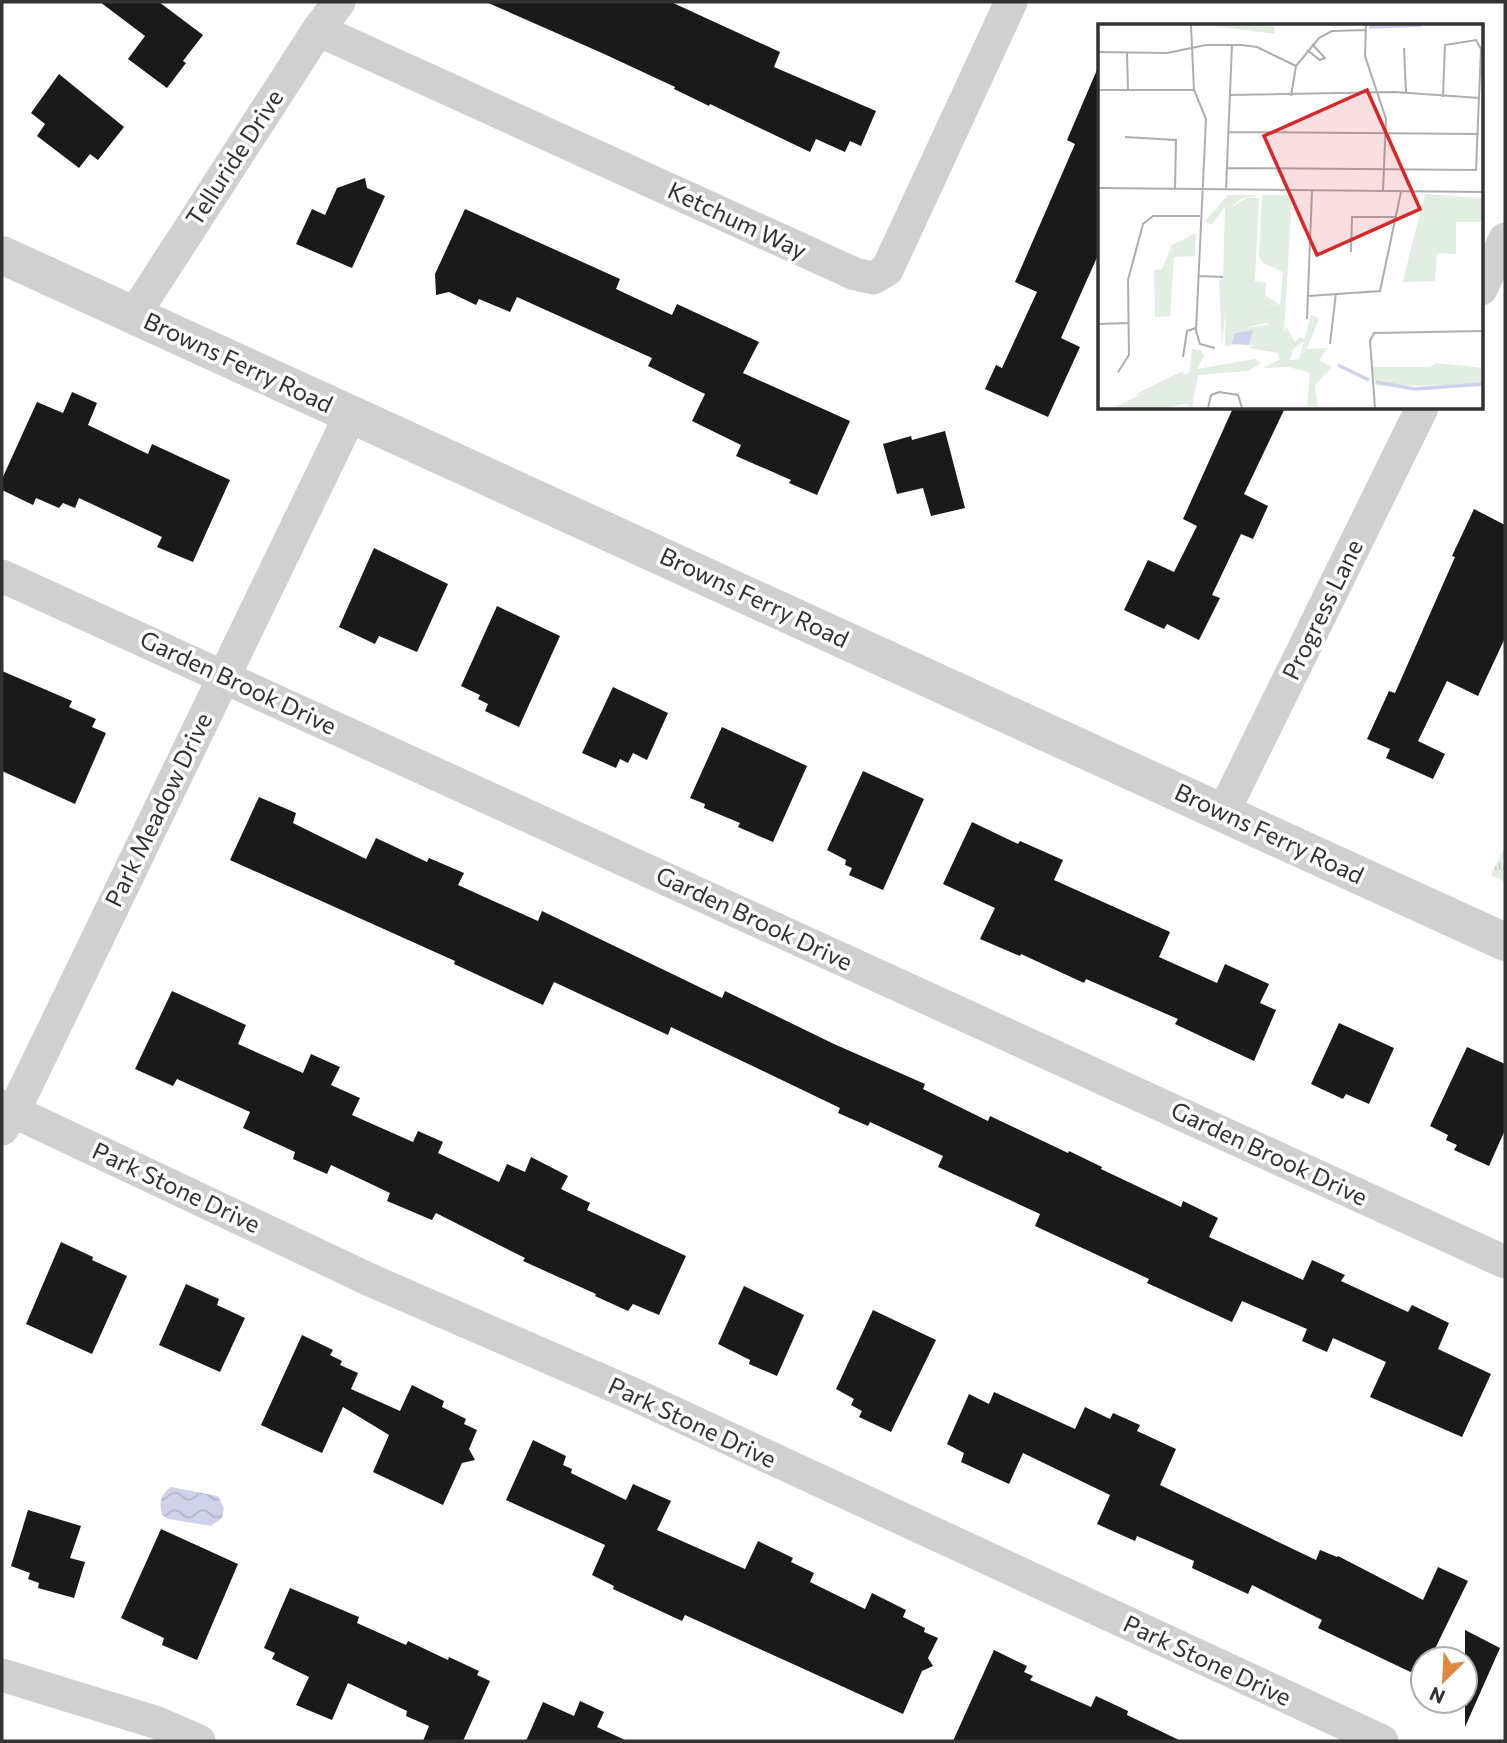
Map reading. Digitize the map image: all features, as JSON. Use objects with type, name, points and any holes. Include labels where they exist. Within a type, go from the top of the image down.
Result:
[{"type":"street","name":"Telluride Drive","points":[[134,315],[318,30],[339,2]]},
{"type":"street","name":"Ketchum Way","points":[[318,30],[855,274],[873,278],[887,270],[1011,2]]},
{"type":"street","points":[[1482,287],[1505,239]]},
{"type":"street","name":"Browns Ferry Road","points":[[2,255],[1505,942]]},
{"type":"street","name":"Progress Lane","points":[[1223,813],[1421,410]]},
{"type":"street","name":"Park Meadow Drive","points":[[6,1115],[351,414]]},
{"type":"street","name":"Garden Brook Drive","points":[[2,576],[1505,1262]]},
{"type":"street","name":"Park Stone Drive","points":[[6,1115],[368,1279],[635,1395],[1382,1741]]},
{"type":"street","points":[[2,1675],[158,1723],[199,1741]]},
{"type":"green space","points":[[1505,846],[1505,882],[1491,875]]},
{"type":"water","points":[[171,1487],[218,1496],[224,1508],[222,1518],[211,1526],[168,1519],[162,1515],[161,1503]]},
{"type":"building","points":[[100,2],[159,2],[203,35],[167,88],[128,59],[145,36]]},
{"type":"building","points":[[486,2],[671,2],[780,52],[774,67],[876,111],[861,146],[850,141],[845,152],[816,139],[810,152],[602,53]]},
{"type":"building","points":[[1098,67],[1098,255],[1061,338],[1080,347],[1048,417],[985,389],[996,365],[1002,368],[1037,292],[1015,282],[1075,144],[1067,140]]},
{"type":"building","points":[[59,74],[124,127],[98,160],[90,154],[79,168],[37,136],[45,124],[31,113]]},
{"type":"building","points":[[365,178],[367,188],[385,196],[352,268],[296,244],[312,209],[325,215],[337,188]]},
{"type":"building","points":[[465,209],[620,279],[616,289],[672,315],[677,304],[759,342],[743,373],[850,421],[817,495],[789,483],[791,480],[736,456],[741,445],[692,421],[705,394],[648,366],[652,358],[517,297],[510,312],[479,299],[476,305],[449,292],[436,295],[435,274]]},
{"type":"building","points":[[72,392],[97,403],[88,425],[148,454],[152,444],[230,480],[193,562],[157,547],[162,537],[79,498],[75,508],[63,503],[59,508],[36,498],[33,505],[2,490],[2,479],[37,402],[63,413]]},
{"type":"building","points":[[1232,410],[1284,410],[1244,494],[1268,506],[1253,539],[1241,534],[1212,595],[1220,598],[1199,640],[1167,624],[1164,629],[1124,610],[1148,560],[1174,572],[1197,526],[1183,519]]},
{"type":"building","points":[[945,431],[965,508],[931,516],[923,488],[897,494],[883,444]]},
{"type":"building","points":[[1474,509],[1505,525],[1505,638],[1478,696],[1447,681],[1418,741],[1445,754],[1433,779],[1386,758],[1390,749],[1367,739],[1389,691],[1395,693]]},
{"type":"building","points":[[374,548],[448,584],[417,652],[379,636],[375,644],[339,627]]},
{"type":"building","points":[[497,606],[560,636],[519,727],[485,711],[488,704],[478,699],[480,695],[461,686]]},
{"type":"building","points":[[2,671],[72,701],[69,707],[96,719],[92,727],[106,733],[75,804],[2,771]]},
{"type":"building","points":[[613,687],[668,713],[647,760],[633,753],[628,763],[620,759],[616,768],[582,753]]},
{"type":"building","points":[[722,727],[807,766],[773,842],[738,827],[740,823],[704,808],[705,804],[690,798]]},
{"type":"building","points":[[863,771],[924,799],[883,890],[849,875],[852,868],[845,865],[846,860],[827,850]]},
{"type":"building","points":[[259,797],[296,813],[293,823],[366,859],[376,838],[427,862],[429,858],[464,873],[458,885],[538,921],[542,911],[722,998],[725,991],[925,1084],[923,1089],[988,1121],[990,1116],[1068,1153],[1069,1151],[1181,1207],[1183,1201],[1218,1218],[1209,1237],[1303,1280],[1312,1260],[1345,1275],[1341,1281],[1408,1312],[1412,1305],[1449,1323],[1438,1349],[1491,1374],[1462,1437],[1370,1397],[1386,1362],[1333,1338],[1327,1352],[1302,1341],[1307,1329],[1242,1301],[1232,1322],[1147,1283],[1149,1279],[1035,1226],[1040,1214],[938,1167],[943,1156],[870,1122],[868,1126],[838,1113],[840,1108],[671,1027],[668,1035],[554,982],[543,1005],[454,964],[455,961],[230,860]]},
{"type":"building","points":[[972,822],[1018,844],[1020,841],[1063,860],[1054,880],[1170,932],[1159,957],[1217,983],[1225,964],[1269,984],[1260,1003],[1276,1010],[1254,1061],[1175,1024],[1178,1019],[1086,979],[1084,983],[1021,954],[1020,956],[980,939],[995,908],[943,884]]},
{"type":"building","points":[[172,991],[246,1025],[238,1044],[303,1073],[311,1054],[340,1067],[331,1085],[360,1098],[352,1115],[413,1142],[418,1131],[443,1142],[438,1153],[499,1182],[507,1164],[525,1172],[531,1157],[568,1176],[561,1189],[590,1203],[587,1210],[686,1256],[659,1315],[633,1304],[628,1311],[523,1261],[525,1258],[436,1213],[432,1220],[387,1201],[390,1193],[331,1165],[327,1174],[293,1159],[295,1152],[243,1128],[250,1112],[177,1079],[173,1086],[135,1069]]},
{"type":"building","points":[[1339,1023],[1394,1048],[1369,1104],[1346,1094],[1343,1099],[1311,1084]]},
{"type":"building","points":[[1467,1047],[1505,1064],[1505,1130],[1489,1166],[1454,1150],[1457,1145],[1446,1140],[1448,1135],[1430,1126]]},
{"type":"building","points":[[61,1242],[127,1276],[92,1354],[26,1324]]},
{"type":"building","points":[[186,1284],[219,1299],[217,1305],[245,1318],[220,1372],[159,1345]]},
{"type":"building","points":[[744,1286],[804,1315],[777,1376],[749,1364],[750,1360],[718,1344]]},
{"type":"building","points":[[873,1310],[936,1340],[891,1432],[859,1417],[862,1411],[851,1405],[854,1399],[836,1389]]},
{"type":"building","points":[[302,1335],[333,1350],[330,1355],[342,1361],[340,1365],[358,1373],[351,1389],[400,1411],[412,1385],[444,1401],[442,1407],[466,1419],[464,1424],[477,1430],[469,1449],[475,1460],[462,1463],[443,1505],[373,1472],[389,1435],[343,1407],[322,1453],[261,1425]]},
{"type":"building","points":[[994,1392],[1075,1429],[1085,1407],[1110,1419],[1113,1413],[1140,1425],[1137,1431],[1176,1449],[1160,1485],[1316,1560],[1320,1550],[1338,1556],[1423,1600],[1438,1567],[1468,1581],[1437,1645],[1409,1645],[1409,1671],[1318,1628],[1322,1620],[1252,1585],[1248,1594],[1192,1568],[1194,1561],[1137,1536],[1135,1541],[1097,1524],[1110,1495],[1023,1453],[1009,1484],[961,1462],[964,1453],[947,1444],[969,1394],[989,1404]]},
{"type":"building","points":[[533,1440],[566,1456],[563,1465],[572,1469],[571,1473],[626,1500],[633,1484],[671,1501],[657,1530],[745,1569],[758,1541],[793,1558],[791,1562],[814,1573],[810,1582],[865,1609],[872,1593],[906,1610],[903,1617],[938,1638],[928,1658],[933,1666],[922,1671],[903,1714],[685,1615],[682,1621],[613,1589],[614,1586],[592,1575],[605,1545],[506,1500]]},
{"type":"building","points":[[28,1510],[81,1526],[70,1558],[85,1562],[74,1598],[38,1588],[39,1583],[28,1579],[30,1573],[11,1566]]},
{"type":"building","points":[[161,1529],[238,1564],[197,1660],[162,1645],[164,1638],[121,1618]]},
{"type":"building","points":[[290,1588],[359,1617],[357,1623],[406,1645],[408,1641],[479,1671],[477,1675],[490,1681],[463,1741],[423,1741],[429,1726],[406,1716],[407,1711],[348,1683],[332,1720],[296,1705],[309,1677],[272,1659],[275,1653],[264,1648]]},
{"type":"building","points":[[1465,1630],[1500,1648],[1479,1695],[1479,1645],[1465,1645]]},
{"type":"building","points":[[994,1650],[1027,1666],[1024,1672],[1033,1676],[1030,1680],[1091,1707],[1096,1696],[1128,1711],[1127,1715],[1181,1741],[953,1741]]},
{"type":"building","points":[[580,1701],[604,1712],[597,1727],[627,1741],[526,1741],[543,1702],[574,1716]]},
{"type":"building","points":[[1465,1715],[1470,1715],[1465,1727]]}]
